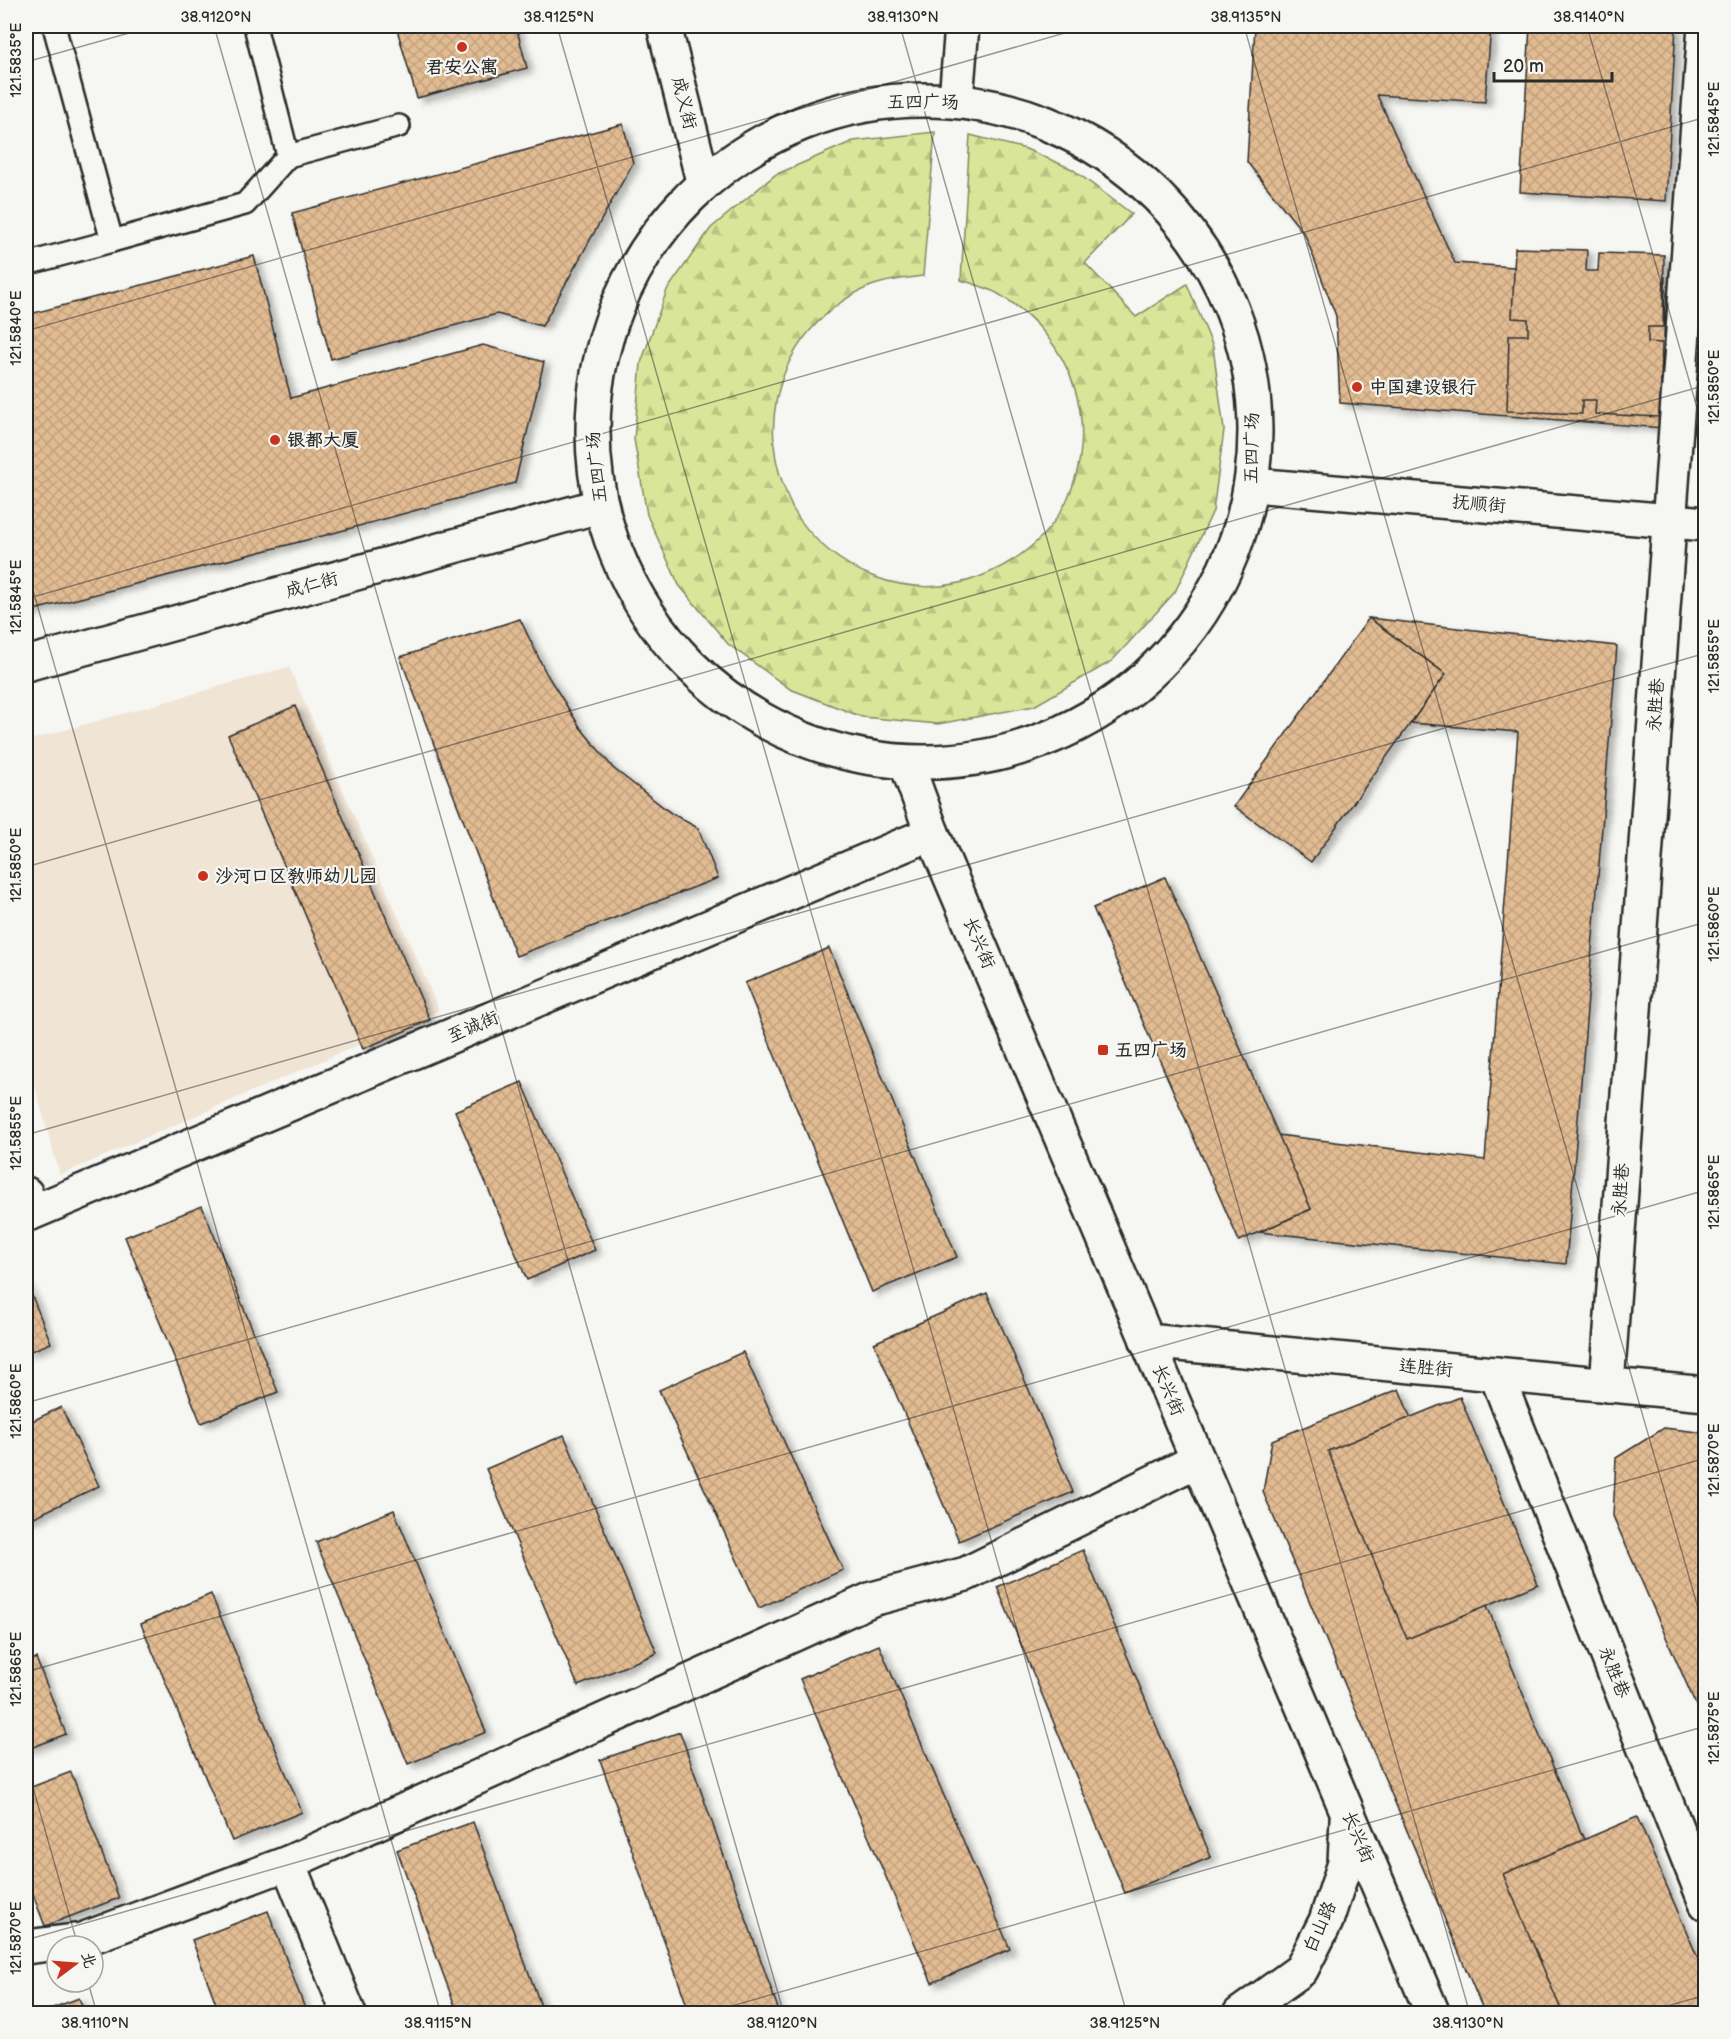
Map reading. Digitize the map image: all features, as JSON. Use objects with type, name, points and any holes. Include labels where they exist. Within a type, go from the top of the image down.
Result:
[{"type":"street","name":"成义街","points":[[664,26],[703,181]]},
{"type":"street","points":[[957,99],[962,26]]},
{"type":"street","name":"永胜巷","points":[[1607,1385],[1705,26]]},
{"type":"street","name":"五四广场","points":[[957,99],[1061,127],[1151,187],[1217,274],[1253,376],[1253,485],[1224,578],[1169,658],[1102,713],[1094,719],[1004,756],[907,765],[802,742],[710,687],[640,605],[599,506],[592,417],[607,328],[645,248],[703,181],[779,130],[833,112],[866,102],[957,99]]},
{"type":"street","name":"抚顺街","points":[[1253,485],[1706,524]]},
{"type":"street","name":"成仁街","points":[[26,664],[599,506]]},
{"type":"street","name":"长兴街","points":[[907,765],[932,833],[1433,2013]]},
{"type":"street","name":"至诚街","points":[[26,1194],[31,1214],[932,833]]},
{"type":"street","name":"连胜街","points":[[1147,1341],[1706,1394]]},
{"type":"street","name":"永胜巷","points":[[1496,1374],[1706,1903]]},
{"type":"street","points":[[26,1947],[82,1940],[288,1863],[872,1599],[966,1574],[1198,1460]]},
{"type":"street","name":"白山路","points":[[1240,2013],[1301,1970],[1326,1921],[1345,1863],[1347,1811]]},
{"type":"street","points":[[288,1863],[349,2013]]},
{"type":"lane","points":[[54,26],[112,241]]},
{"type":"lane","points":[[255,26],[288,156]]},
{"type":"lane","points":[[26,264],[245,204],[288,156],[399,126]]},
{"type":"shaded area","name":"沙河口区教师幼儿园","points":[[289,667],[439,1010],[60,1175],[26,1055],[26,741]]},
{"type":"green space","points":[[935,132],[923,276],[891,280],[872,286],[855,293],[839,304],[803,339],[791,358],[783,378],[774,421],[777,465],[792,506],[809,531],[828,550],[874,577],[900,584],[926,587],[953,584],[993,571],[1018,556],[1041,538],[1066,502],[1077,473],[1081,443],[1080,414],[1074,386],[1062,359],[1046,335],[1025,313],[996,293],[961,280],[970,135],[1026,149],[1072,169],[1132,214],[1085,263],[1136,317],[1187,284],[1213,347],[1224,430],[1213,511],[1175,592],[1112,661],[1034,706],[938,724],[862,717],[790,689],[728,644],[679,585],[647,515],[634,439],[641,363],[667,290],[711,228],[775,175],[853,141]]},
{"type":"building","name":"君安公寓","points":[[396,26],[516,26],[527,68],[417,98]]},
{"type":"building","points":[[1255,26],[1491,26],[1485,102],[1377,95],[1455,263],[1665,277],[1663,428],[1340,403],[1336,316],[1305,235],[1247,162]]},
{"type":"building","points":[[1530,26],[1676,26],[1666,201],[1520,192]]},
{"type":"building","points":[[623,124],[633,163],[542,326],[497,314],[331,359],[292,213]]},
{"type":"building","points":[[1515,248],[1587,250],[1586,271],[1598,271],[1599,253],[1664,255],[1663,327],[1648,327],[1648,342],[1662,343],[1660,417],[1595,414],[1596,400],[1582,400],[1582,414],[1507,411],[1509,335],[1528,335],[1528,319],[1512,318]]},
{"type":"building","name":"银都大厦","points":[[254,256],[291,398],[483,345],[544,362],[515,483],[326,535],[26,612],[26,315]]},
{"type":"building","points":[[1369,618],[1446,674],[1311,862],[1234,806]]},
{"type":"building","points":[[1369,618],[1617,646],[1566,1264],[1259,1232],[1311,1209],[1277,1135],[1485,1160],[1518,732],[1411,723],[1446,674]]},
{"type":"building","points":[[520,619],[546,673],[580,727],[613,768],[671,813],[698,828],[718,878],[516,956],[400,657]]},
{"type":"building","points":[[295,706],[430,1020],[363,1049],[228,735]]},
{"type":"building","points":[[1165,877],[1311,1209],[1239,1241],[1093,908]]},
{"type":"building","points":[[829,948],[957,1257],[872,1292],[745,983]]},
{"type":"building","points":[[522,1082],[595,1250],[527,1280],[455,1111]]},
{"type":"building","points":[[202,1206],[278,1392],[201,1423],[125,1237]]},
{"type":"building","points":[[26,1281],[51,1343],[26,1353]]},
{"type":"building","points":[[987,1293],[1073,1492],[959,1541],[874,1343]]},
{"type":"building","points":[[743,1352],[843,1570],[759,1608],[659,1390]]},
{"type":"building","points":[[1399,1389],[1538,1731],[1658,2014],[1485,2014],[1263,1492],[1272,1440]]},
{"type":"building","points":[[1460,1397],[1538,1584],[1407,1639],[1328,1451]]},
{"type":"building","points":[[61,1407],[99,1486],[26,1521],[26,1424]]},
{"type":"building","points":[[1664,1428],[1706,1433],[1706,1728],[1613,1516],[1616,1458]]},
{"type":"building","points":[[564,1435],[657,1653],[578,1686],[486,1469]]},
{"type":"building","points":[[394,1510],[486,1732],[408,1764],[316,1542]]},
{"type":"building","points":[[1083,1550],[1211,1857],[1125,1893],[997,1587]]},
{"type":"building","points":[[211,1594],[302,1812],[232,1841],[141,1624]]},
{"type":"building","points":[[879,1645],[1010,1949],[932,1983],[800,1679]]},
{"type":"building","points":[[36,1658],[66,1734],[26,1750],[26,1663]]},
{"type":"building","points":[[680,1732],[780,2014],[690,2014],[600,1760]]},
{"type":"building","points":[[71,1772],[119,1898],[45,1926],[26,1876],[26,1789]]},
{"type":"building","points":[[1637,1817],[1706,1977],[1706,2012],[1563,2014],[1503,1874]]},
{"type":"building","points":[[473,1822],[544,2014],[458,2014],[397,1850]]},
{"type":"building","points":[[268,1911],[307,2014],[220,2014],[192,1940]]},
{"type":"building","points":[[79,1998],[85,2014],[37,2014]]},
{"type":"place","name":"君安公寓","points":[[462,47]]},
{"type":"place","name":"中国建设银行","points":[[1357,387]]},
{"type":"place","name":"银都大厦","points":[[275,440]]},
{"type":"place","name":"沙河口区教师幼儿园","points":[[203,876]]},
{"type":"place","name":"五四广场","points":[[1103,1050]]}]
